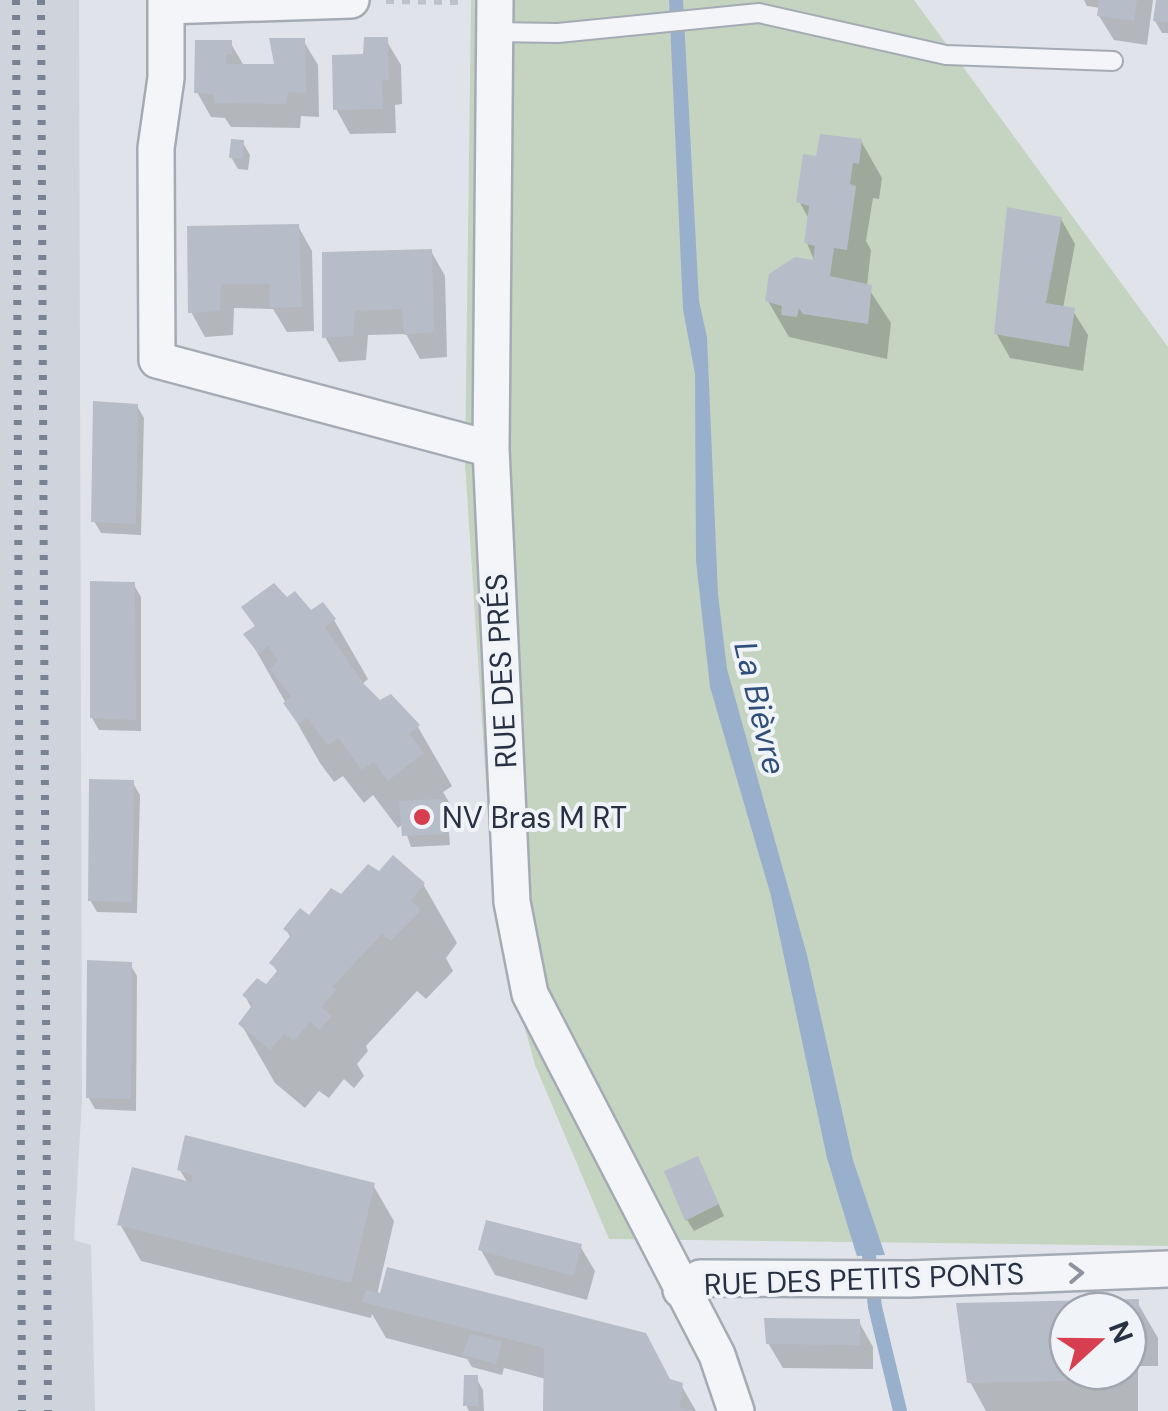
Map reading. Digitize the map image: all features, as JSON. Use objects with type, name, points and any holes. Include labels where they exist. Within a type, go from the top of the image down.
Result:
[{"type":"street","points":[[351,0],[166,3],[166,78],[156,148],[157,360],[491,448]]},
{"type":"street","name":"RUE DES PRÉS","points":[[495,12],[491,448],[512,902],[530,994],[717,1355],[736,1411]]},
{"type":"street","name":"RUE DES PETITS PONTS","points":[[680,1290],[700,1278],[909,1279],[1168,1269]]},
{"type":"lane","points":[[495,12],[558,33],[759,12],[946,55],[1113,61]]},
{"type":"path","points":[[351,0],[495,12]]},
{"type":"shaded area","points":[[0,0],[79,0],[82,1099],[74,1240],[91,1245],[95,1411],[0,1411]]},
{"type":"green space","points":[[471,0],[914,0],[1168,347],[1168,1246],[609,1239],[535,1065],[495,919],[465,464]]},
{"type":"water","points":[[669,0],[683,0],[699,301],[707,337],[718,594],[727,669],[807,955],[853,1160],[885,1255],[857,1256],[855,1250],[827,1158],[771,896],[710,687],[696,561],[695,374],[683,309]]},
{"type":"building","points":[[1099,0],[1137,0],[1134,21],[1097,16]]},
{"type":"building","points":[[1156,0],[1168,0],[1168,23],[1153,21]]},
{"type":"building","points":[[364,37],[388,37],[389,80],[382,81],[383,109],[333,110],[332,55],[363,54]]},
{"type":"building","points":[[269,38],[305,38],[306,93],[288,92],[286,104],[214,103],[214,94],[194,93],[195,40],[232,40],[232,54],[226,54],[226,64],[274,64]]},
{"type":"building","points":[[820,134],[862,139],[859,164],[853,163],[850,184],[856,186],[847,250],[834,248],[830,276],[872,285],[868,324],[803,314],[799,308],[797,317],[781,315],[782,306],[765,301],[769,274],[795,257],[813,260],[815,246],[804,243],[809,206],[796,202],[803,154],[816,156]]},
{"type":"building","points":[[231,139],[244,140],[243,159],[229,158]]},
{"type":"building","points":[[1007,207],[1062,217],[1046,303],[1075,308],[1069,347],[994,334]]},
{"type":"building","points":[[299,224],[302,307],[270,308],[269,284],[221,284],[220,311],[188,313],[187,226]]},
{"type":"building","points":[[432,249],[434,332],[404,335],[402,309],[355,311],[353,336],[322,338],[322,252]]},
{"type":"building","points":[[93,401],[138,404],[136,524],[91,522]]},
{"type":"building","points":[[90,581],[135,582],[136,720],[90,718]]},
{"type":"building","points":[[274,583],[287,597],[295,591],[311,610],[323,602],[336,619],[325,627],[363,683],[380,700],[391,694],[420,725],[409,734],[424,753],[388,781],[374,762],[362,770],[338,738],[328,745],[307,718],[298,724],[283,703],[291,697],[270,669],[278,661],[268,646],[259,654],[243,634],[255,626],[241,607]]},
{"type":"building","points":[[89,779],[134,780],[132,902],[88,901]]},
{"type":"building","name":"NV Bras M RT","points":[[442,799],[444,834],[402,836],[399,801]]},
{"type":"building","points":[[393,855],[425,883],[411,901],[421,910],[391,941],[382,934],[332,987],[336,990],[321,1007],[332,1016],[319,1030],[310,1022],[294,1041],[284,1034],[270,1050],[238,1024],[253,1004],[242,995],[257,978],[266,984],[278,970],[269,963],[291,935],[283,929],[300,908],[309,915],[331,888],[341,894],[368,864],[379,871]]},
{"type":"building","points":[[87,960],[132,962],[131,1099],[86,1098]]},
{"type":"building","points":[[185,1135],[375,1183],[351,1283],[117,1225],[132,1167],[191,1182],[192,1175],[177,1170]]},
{"type":"building","points":[[698,1156],[719,1204],[685,1221],[664,1171]]},
{"type":"building","points":[[486,1220],[582,1244],[574,1276],[478,1250]]},
{"type":"building","points":[[387,1267],[646,1333],[670,1379],[683,1383],[680,1407],[693,1411],[543,1411],[544,1348],[362,1302],[366,1290],[380,1293]]},
{"type":"building","points":[[1048,1301],[1048,1381],[967,1383],[956,1303]]},
{"type":"building","points":[[764,1318],[860,1319],[860,1345],[766,1344]]},
{"type":"building","points":[[470,1334],[502,1342],[496,1364],[462,1355]]},
{"type":"building","points":[[464,1375],[478,1375],[478,1406],[463,1406]]},
{"type":"waterway","name":"La Bièvre","points":[[867,1239],[875,1307],[900,1411]]},
{"type":"railway","points":[[16,0],[22,1411]]},
{"type":"railway","points":[[41,0],[48,1411]]},
{"type":"place","name":"NV Bras M RT","points":[[422,817]]}]
